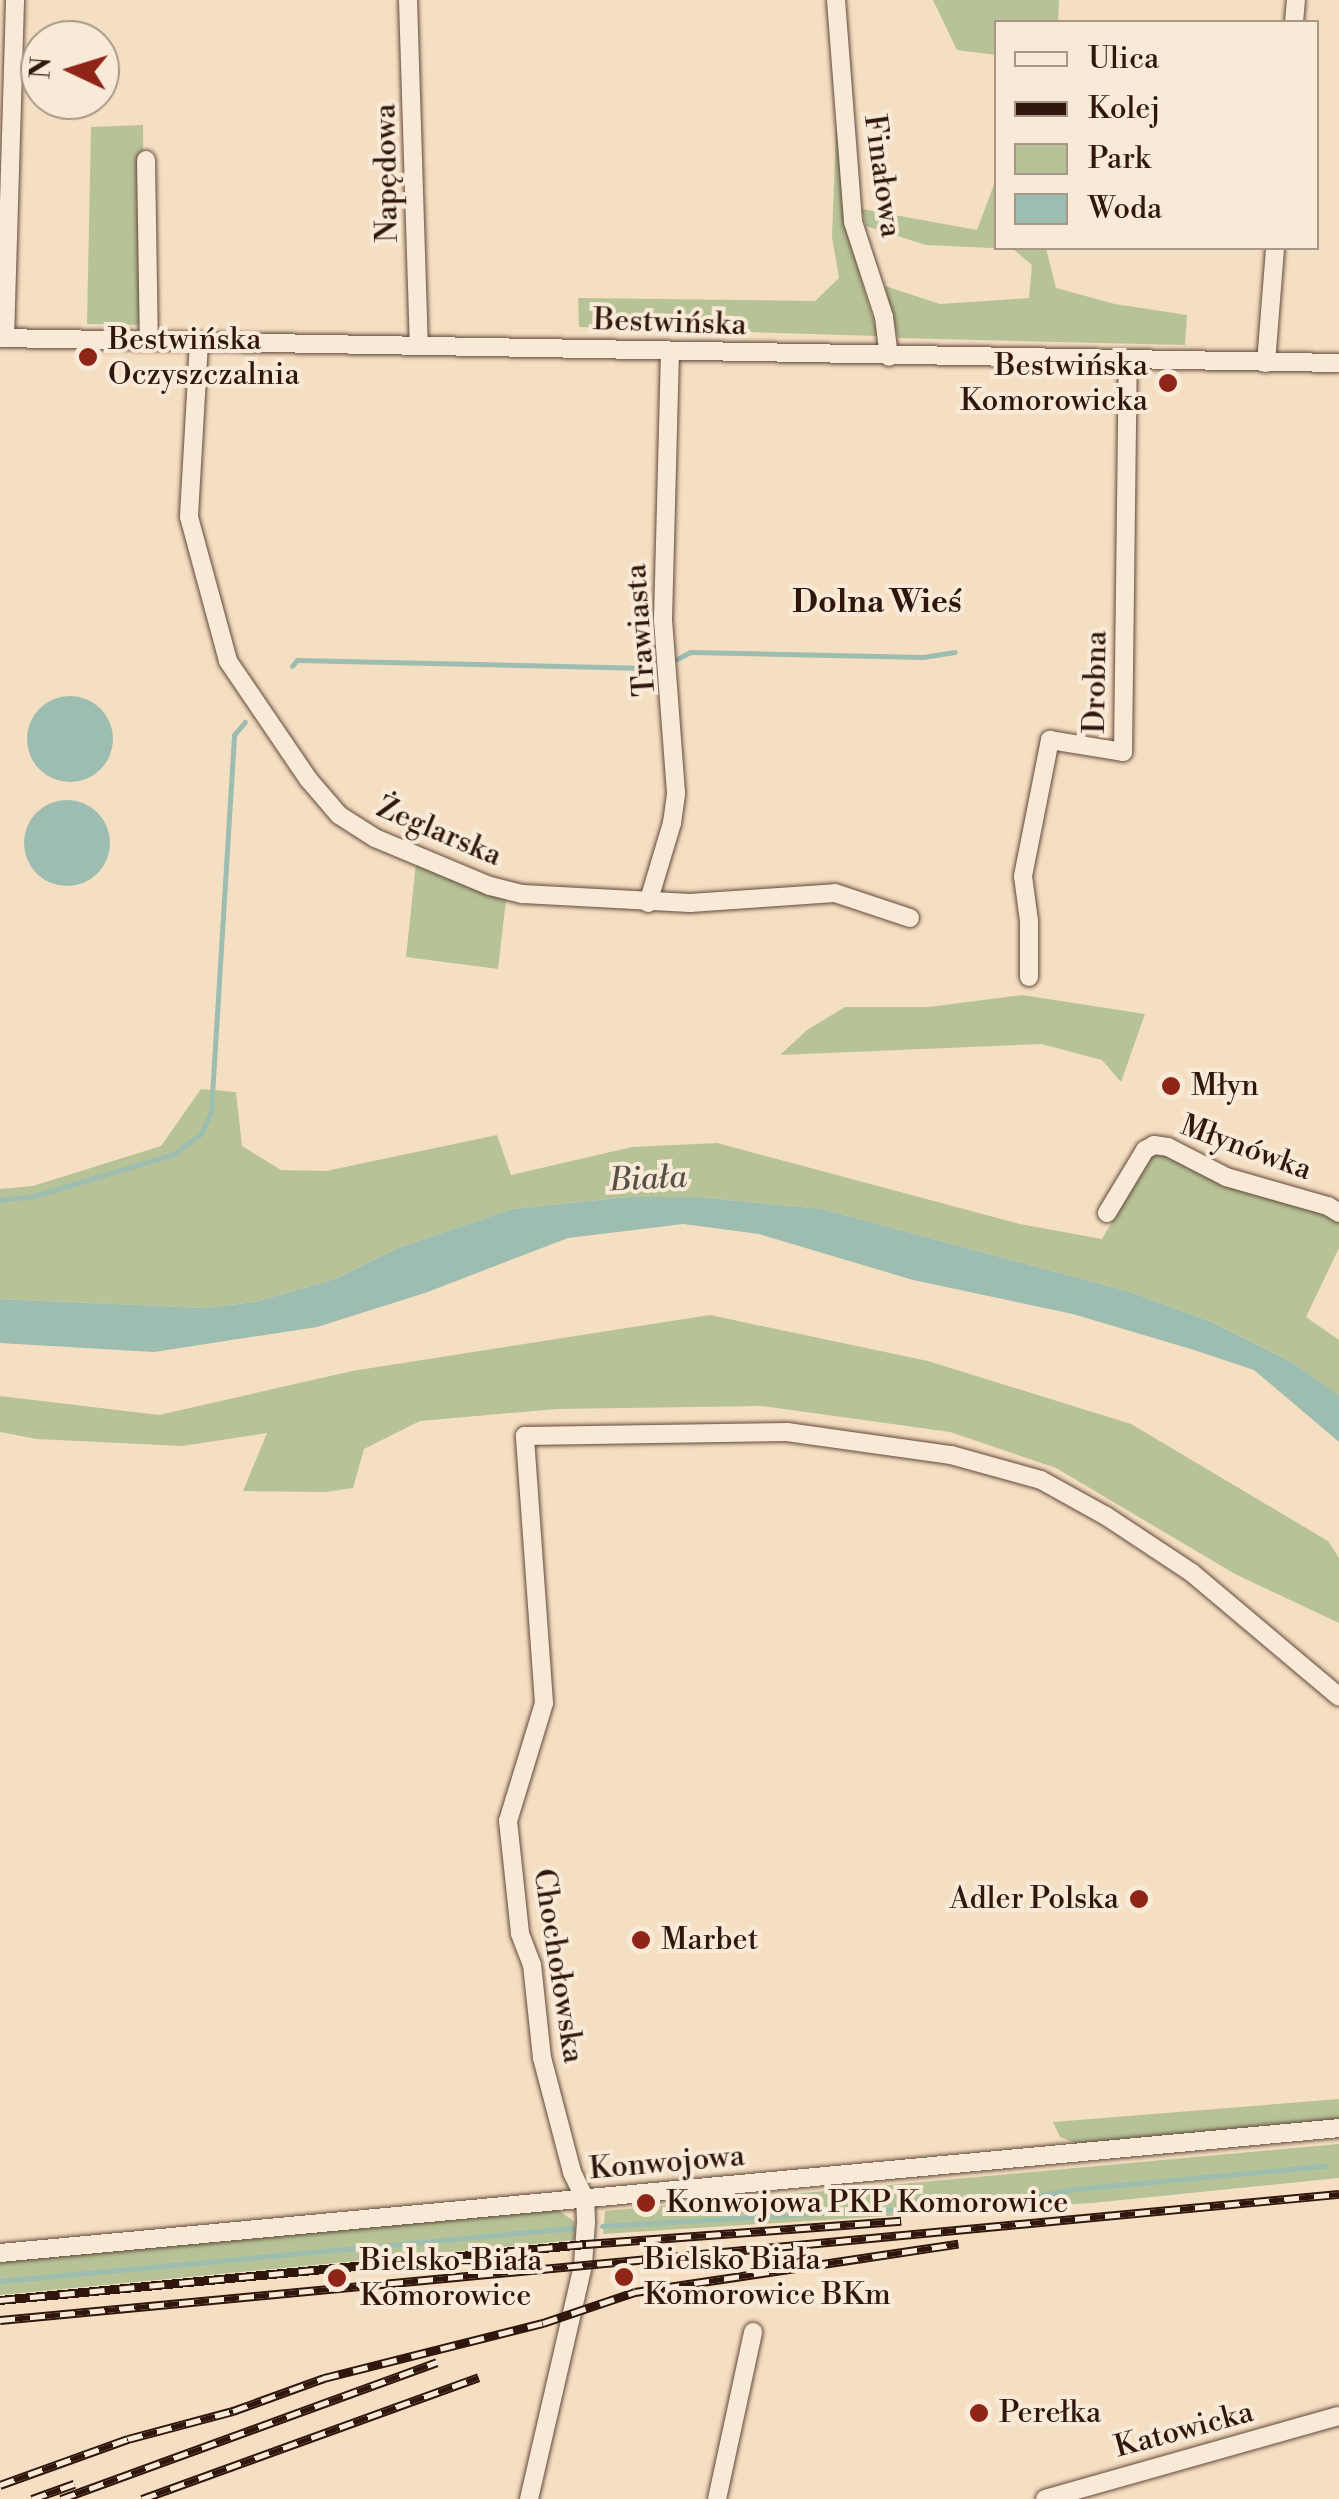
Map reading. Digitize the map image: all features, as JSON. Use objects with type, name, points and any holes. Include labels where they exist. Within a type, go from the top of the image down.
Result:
[{"type":"street","points":[[2,338],[16,0]]},
{"type":"street","name":"Napędowa","points":[[408,0],[419,346]]},
{"type":"street","name":"Finałowa","points":[[836,0],[854,222],[884,317],[889,357]]},
{"type":"street","points":[[146,160],[149,341]]},
{"type":"street","points":[[1266,364],[1275,250]]},
{"type":"street","name":"Bestwińska","points":[[2,338],[1339,363]]},
{"type":"street","name":"Żeglarska","points":[[199,342],[189,518],[228,661],[326,801],[358,829],[490,886],[553,898],[648,903],[835,893],[910,918]]},
{"type":"street","name":"Trawiasta","points":[[648,903],[672,823],[676,792],[663,602],[670,351]]},
{"type":"street","name":"Drobna","points":[[1029,977],[1029,921],[1023,876],[1050,740],[1122,752],[1128,361]]},
{"type":"street","name":"Młynówka","points":[[1107,1212],[1144,1150],[1154,1145],[1168,1147],[1226,1177],[1328,1206],[1339,1214]]},
{"type":"street","name":"Chochołowska","points":[[529,2499],[583,2265],[586,2198],[572,2172],[542,2058],[532,1965],[520,1933],[508,1821],[544,1702],[525,1436],[788,1432],[952,1455],[1041,1480],[1106,1516],[1192,1573],[1339,1697]]},
{"type":"street","name":"Konwojowa","points":[[0,2253],[1339,2128]]},
{"type":"street","points":[[718,2499],[753,2332]]},
{"type":"street","name":"Katowicka","points":[[1045,2499],[1339,2416]]},
{"type":"green space","points":[[933,0],[1059,0],[1058,20],[994,20],[994,55],[957,50]]},
{"type":"green space","points":[[837,102],[846,229],[878,336],[579,327],[578,298],[815,301],[839,278],[832,237]]},
{"type":"green space","points":[[143,125],[145,325],[87,324],[91,127]]},
{"type":"green space","points":[[994,184],[994,248],[926,245],[866,226],[862,209],[977,230]]},
{"type":"green space","points":[[1014,250],[1046,250],[1056,288],[1115,304],[1187,315],[1185,345],[898,338],[885,286],[940,304],[1029,298],[1032,265]]},
{"type":"green space","points":[[416,863],[506,900],[498,969],[406,957]]},
{"type":"green space","points":[[1022,995],[1145,1014],[1121,1082],[1102,1060],[1041,1044],[780,1055],[807,1030],[845,1007],[929,1007]]},
{"type":"green space","points":[[201,1089],[236,1092],[242,1146],[281,1170],[326,1171],[497,1135],[511,1175],[632,1147],[717,1143],[1020,1224],[1102,1239],[1149,1157],[1163,1154],[1324,1212],[1339,1222],[1339,1248],[1306,1317],[1339,1340],[1339,1396],[1293,1363],[1212,1322],[1127,1291],[822,1209],[698,1197],[628,1197],[512,1209],[400,1247],[335,1279],[255,1302],[204,1308],[0,1299],[0,1189],[33,1186],[161,1146]]},
{"type":"green space","points":[[710,1315],[928,1361],[1131,1424],[1328,1541],[1339,1558],[1339,1623],[1235,1574],[1056,1468],[950,1432],[762,1406],[557,1409],[420,1421],[364,1449],[353,1488],[326,1492],[243,1491],[267,1433],[182,1446],[37,1439],[0,1432],[0,1396],[159,1415],[352,1371]]},
{"type":"green space","points":[[1339,2099],[1339,2121],[1081,2145],[1060,2137],[1053,2122]]},
{"type":"green space","points":[[1339,2144],[1339,2178],[1092,2203],[603,2234],[605,2211]]},
{"type":"green space","points":[[555,2208],[575,2222],[575,2240],[0,2295],[0,2260]]},
{"type":"water","points":[[70,696],[100,709],[113,739],[100,769],[70,782],[40,769],[27,739],[40,709]]},
{"type":"water","points":[[67,800],[91,807],[103,819],[110,843],[103,867],[91,879],[67,886],[43,879],[31,867],[24,843],[31,819],[43,807]]},
{"type":"water","points":[[628,1197],[698,1197],[822,1209],[1127,1291],[1212,1322],[1293,1363],[1339,1395],[1339,1442],[1254,1370],[1194,1350],[1073,1314],[913,1280],[759,1234],[683,1224],[568,1238],[425,1293],[317,1327],[154,1352],[0,1343],[0,1299],[204,1308],[255,1302],[335,1279],[400,1247],[512,1209]]},
{"type":"waterway","points":[[677,659],[690,652],[923,657],[955,652]]},
{"type":"waterway","points":[[292,666],[297,660],[659,668]]},
{"type":"waterway","points":[[0,1200],[34,1196],[174,1154],[201,1134],[211,1112],[234,735],[245,722]]},
{"type":"waterway","points":[[602,2226],[1002,2202],[1076,2189],[1326,2166]]},
{"type":"waterway","points":[[0,2281],[573,2228]]},
{"type":"railway","points":[[0,2320],[1339,2194]]},
{"type":"railway","points":[[0,2300],[586,2244],[901,2221]]},
{"type":"railway","points":[[0,2485],[128,2439],[233,2411],[324,2378],[543,2323],[635,2292],[958,2244]]},
{"type":"railway","points":[[61,2499],[437,2362]]},
{"type":"railway","points":[[142,2499],[479,2377]]},
{"type":"railway","points":[[32,2499],[74,2484]]},
{"type":"place","name":"Bestwińska Oczyszczalnia","points":[[88,357]]},
{"type":"place","name":"Bestwińska Komorowicka","points":[[1168,383]]},
{"type":"place","name":"Młyn","points":[[1171,1086]]},
{"type":"place","name":"Adler Polska","points":[[1139,1899]]},
{"type":"place","name":"Marbet","points":[[641,1940]]},
{"type":"place","name":"Konwojowa PKP Komorowice","points":[[646,2203]]},
{"type":"place","name":"Bielsko Biała Komorowice BKm","points":[[624,2277]]},
{"type":"place","name":"Bielsko-Biała Komorowice","points":[[337,2278]]},
{"type":"place","name":"Perełka","points":[[979,2413]]},
{"type":"district","name":"Dolna Wieś","points":[[877,602]]},
{"type":"water label","name":"Biała","points":[[648,1179]]}]
